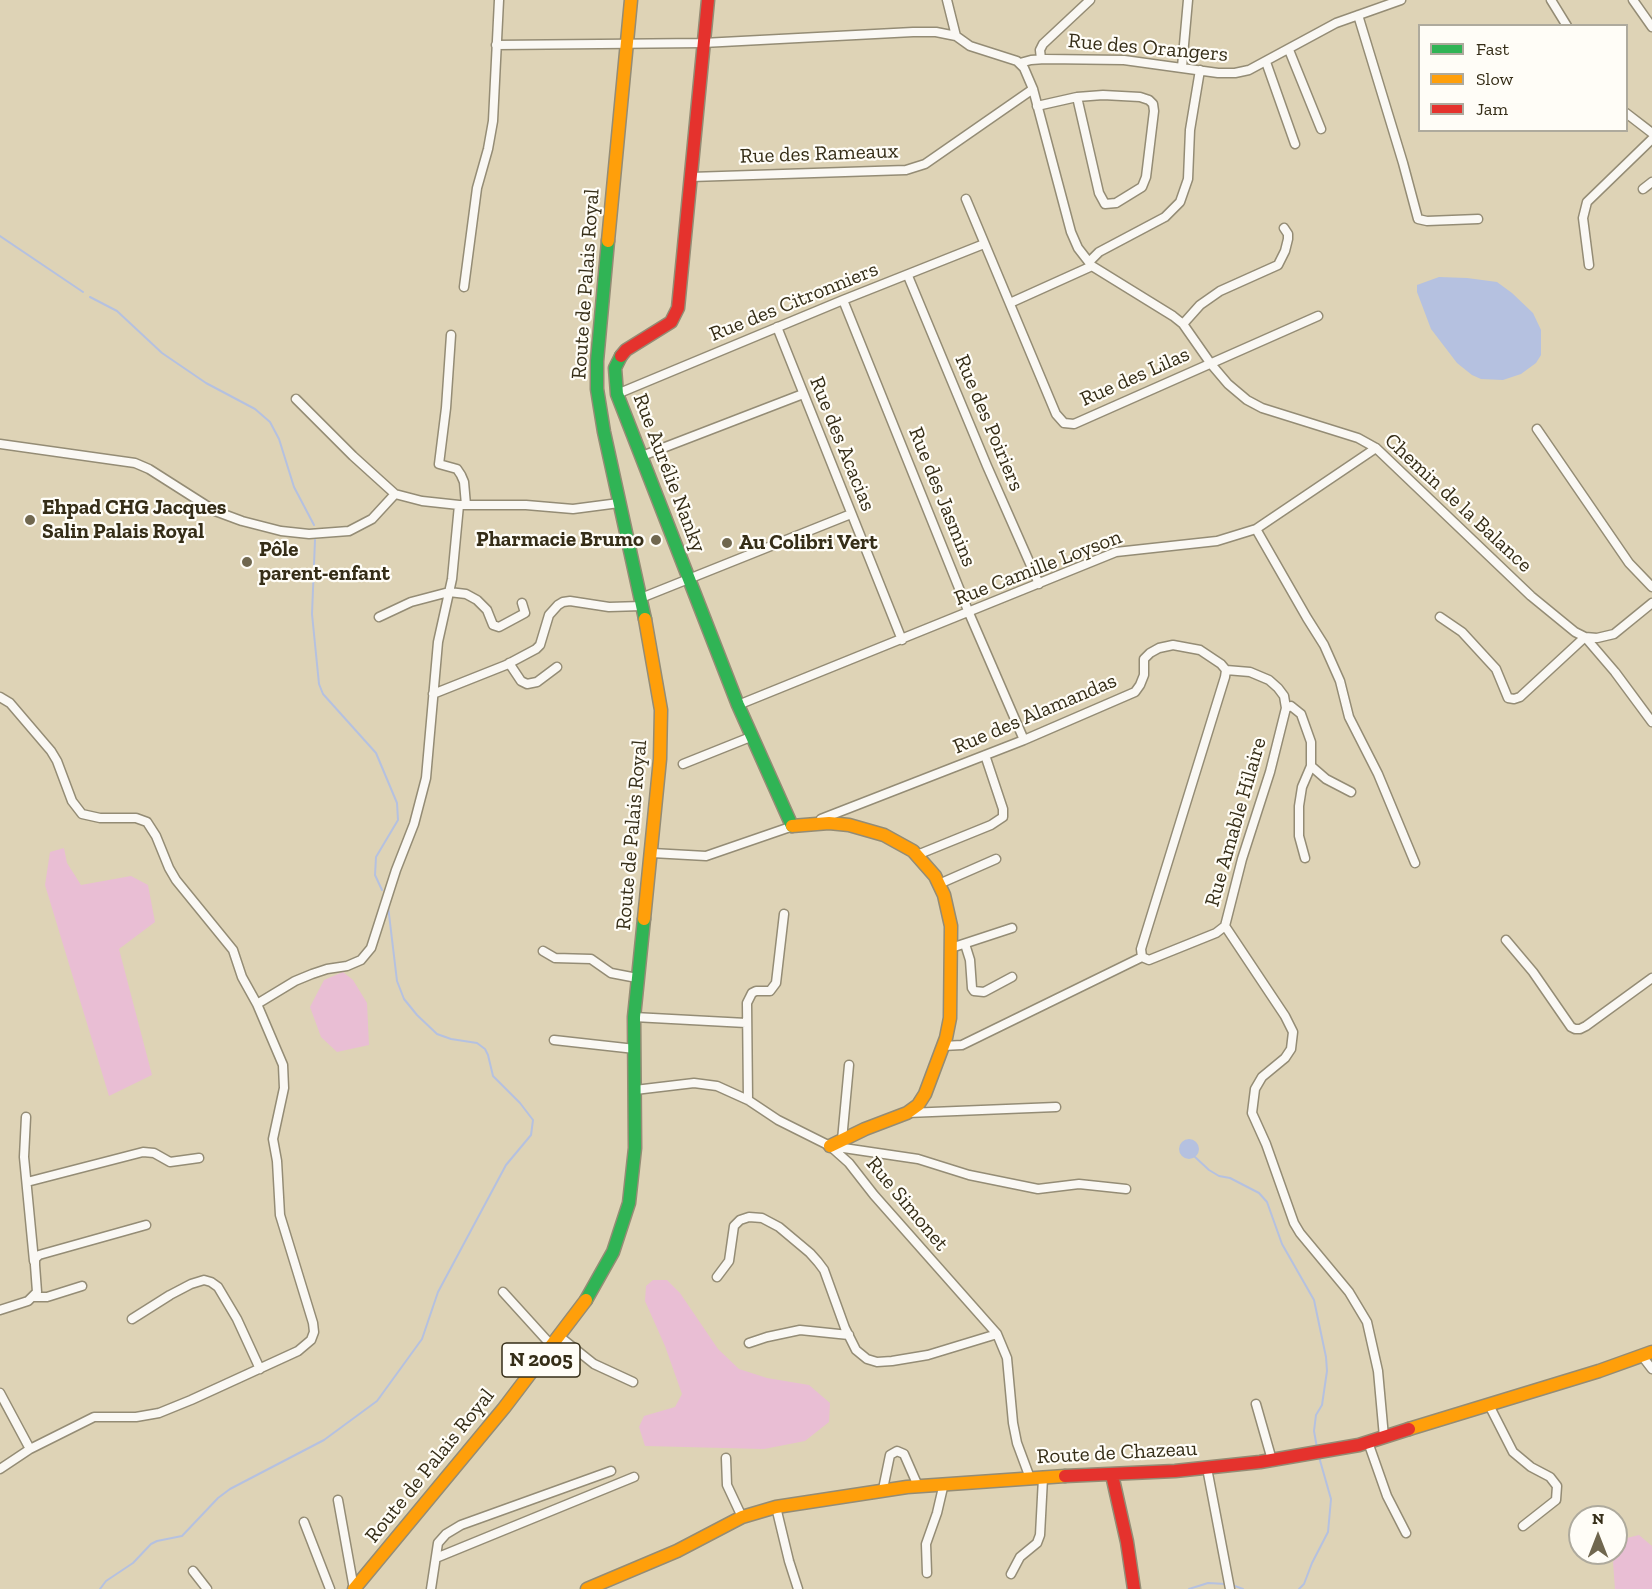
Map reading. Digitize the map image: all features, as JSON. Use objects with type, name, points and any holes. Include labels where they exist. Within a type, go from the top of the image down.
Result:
[{"type":"main road","name":"Route de Palais Royal","points":[[354,1589],[504,1408],[588,1298],[613,1252],[629,1203],[635,1148],[634,1017],[652,853],[660,759],[661,710],[599,400],[597,361],[631,0]]},
{"type":"main road","name":"Rue Aurélie Nanky","points":[[708,0],[678,308],[671,322],[621,356],[615,368],[617,394],[738,705],[792,826]]},
{"type":"main road","points":[[792,826],[829,823],[849,825],[884,835],[917,855],[939,884],[951,926],[950,1018],[943,1046],[925,1094],[918,1105],[907,1113],[865,1129],[830,1146]]},
{"type":"main road","name":"Route de Chazeau","points":[[587,1589],[677,1551],[742,1517],[776,1507],[945,1483],[1207,1468],[1332,1450],[1368,1442],[1647,1354]]},
{"type":"main road","points":[[1112,1475],[1127,1542],[1134,1589]]},
{"type":"street","points":[[464,286],[477,188],[493,121],[499,0]]},
{"type":"street","points":[[947,0],[956,36]]},
{"type":"street","points":[[1041,59],[1040,50],[1043,44],[1090,0]]},
{"type":"street","points":[[1182,67],[1188,0]]},
{"type":"street","name":"Rue des Orangers","points":[[1020,63],[1041,59],[1124,60],[1200,70],[1245,72],[1289,50],[1315,33],[1401,0]]},
{"type":"street","points":[[1551,0],[1566,24]]},
{"type":"street","points":[[1633,0],[1652,27]]},
{"type":"street","points":[[1358,15],[1418,219],[1427,221],[1478,219]]},
{"type":"street","points":[[496,45],[703,43],[936,32],[956,36],[970,46],[1020,63]]},
{"type":"street","points":[[1289,50],[1321,129]]},
{"type":"street","points":[[1266,62],[1295,144]]},
{"type":"street","name":"Chemin de la Balance","points":[[1020,63],[1033,89],[1071,232],[1078,248],[1090,264],[1183,324],[1211,364],[1246,400],[1262,408],[1358,438],[1376,448],[1531,596],[1585,638],[1615,672],[1652,722]]},
{"type":"street","points":[[966,199],[1010,303],[1090,264],[1099,252],[1165,217],[1180,202],[1188,179],[1190,130],[1200,70]]},
{"type":"street","name":"Rue des Rameaux","points":[[691,177],[906,170],[925,164],[1033,89]]},
{"type":"street","points":[[1037,106],[1077,97],[1103,95],[1140,97],[1153,104],[1146,177],[1142,187],[1116,203],[1106,204],[1099,193],[1077,97]]},
{"type":"street","points":[[1628,115],[1652,133]]},
{"type":"street","points":[[1589,265],[1583,218],[1587,202],[1652,139]]},
{"type":"street","points":[[1643,189],[1652,182]]},
{"type":"street","points":[[1183,324],[1200,305],[1220,291],[1278,265],[1288,239],[1284,228]]},
{"type":"street","name":"Rue des Citronniers","points":[[617,394],[984,244]]},
{"type":"street","name":"Rue des Poiriers","points":[[908,276],[1039,584]]},
{"type":"street","name":"Rue des Jasmins","points":[[843,300],[969,613],[1024,740]]},
{"type":"street","name":"Rue des Lilas","points":[[1010,303],[1056,414],[1064,423],[1074,423],[1318,316]]},
{"type":"street","name":"Rue des Acacias","points":[[777,327],[902,640]]},
{"type":"street","points":[[257,1004],[295,981],[361,960],[371,948],[396,870],[414,824],[426,778],[438,642],[449,592],[464,482],[457,469],[439,464],[451,335]]},
{"type":"street","points":[[642,456],[803,394]]},
{"type":"street","points":[[296,399],[395,494],[422,501],[462,505],[526,505],[573,509],[619,503]]},
{"type":"street","points":[[1537,429],[1629,563],[1652,587]]},
{"type":"street","points":[[0,444],[135,463],[149,469],[215,511],[280,531],[309,534],[349,531],[372,519],[395,494]]},
{"type":"street","name":"Rue Camille Loyson","points":[[738,705],[1116,552],[1217,541],[1256,529],[1376,448]]},
{"type":"street","points":[[433,694],[509,663],[540,645],[549,615],[558,604],[570,601],[617,607],[641,602],[688,580],[851,514]]},
{"type":"street","points":[[1256,529],[1306,618],[1324,645],[1340,681],[1349,717],[1378,774],[1416,863]]},
{"type":"street","points":[[379,617],[411,602],[449,592],[469,594],[487,610],[496,627],[525,613],[522,603]]},
{"type":"street","points":[[1440,617],[1462,632],[1484,655],[1496,669],[1508,698],[1514,699],[1520,697],[1585,638],[1614,634],[1652,603]]},
{"type":"street","name":"Rue des Alamandas","points":[[652,853],[706,856],[792,826],[834,815],[1024,740],[1135,692],[1144,675],[1144,659],[1149,653],[1159,648],[1173,645],[1200,650],[1226,670]]},
{"type":"street","points":[[509,663],[521,681],[527,684],[537,682],[557,667]]},
{"type":"street","points":[[1141,953],[1226,670],[1250,672],[1269,680],[1284,696],[1286,708],[1291,706],[1304,720],[1311,742],[1311,766],[1302,787],[1299,806],[1299,836],[1305,858]]},
{"type":"street","points":[[0,697],[10,703],[51,751],[72,801],[82,814],[100,818],[136,818],[147,822],[176,880],[233,950],[280,1060],[285,1077],[282,1102],[273,1139],[277,1161],[280,1215],[314,1332],[306,1346],[260,1369],[159,1413],[136,1417],[94,1417],[30,1449],[0,1469]]},
{"type":"street","name":"Rue Amable Hilaire","points":[[943,1046],[962,1045],[1141,953],[1149,960],[1216,933],[1225,926],[1242,859],[1270,772],[1286,708]]},
{"type":"street","points":[[683,764],[753,736]]},
{"type":"street","points":[[917,855],[992,825],[1002,817],[1003,809],[985,755]]},
{"type":"street","points":[[1311,766],[1326,779],[1351,792]]},
{"type":"street","points":[[939,884],[996,859]]},
{"type":"street","points":[[748,1100],[746,1023],[749,997],[756,991],[770,990],[776,983],[784,914]]},
{"type":"street","points":[[1225,926],[1285,1016],[1293,1032],[1291,1049],[1285,1058],[1262,1077],[1255,1089],[1252,1113],[1266,1144],[1294,1223],[1349,1292],[1367,1322],[1378,1371],[1384,1437]]},
{"type":"street","points":[[951,948],[1012,928]]},
{"type":"street","points":[[1506,940],[1533,972],[1571,1027],[1575,1029],[1586,1026],[1652,978]]},
{"type":"street","points":[[965,944],[970,960],[974,991],[984,992],[1012,977]]},
{"type":"street","points":[[543,951],[555,958],[591,959],[611,973],[637,978]]},
{"type":"street","points":[[634,1017],[746,1023]]},
{"type":"street","points":[[554,1040],[635,1049]]},
{"type":"street","points":[[842,1140],[849,1065]]},
{"type":"street","name":"Rue Simonet","points":[[635,1090],[694,1083],[717,1086],[748,1100],[778,1120],[830,1146],[849,1163],[881,1203],[997,1335],[1007,1358],[1017,1443],[1036,1478]]},
{"type":"street","points":[[907,1113],[1056,1107]]},
{"type":"street","points":[[26,1117],[24,1157],[38,1289],[33,1298]]},
{"type":"street","points":[[830,1146],[918,1159],[969,1175],[1038,1189],[1085,1185],[1126,1189]]},
{"type":"street","points":[[27,1182],[143,1152],[153,1153],[170,1162],[199,1158]]},
{"type":"street","points":[[717,1277],[729,1261],[734,1226],[740,1220],[749,1217],[762,1218],[779,1227],[810,1252],[824,1270],[856,1350],[867,1359],[877,1362],[928,1355],[997,1335]]},
{"type":"street","points":[[34,1264],[35,1259],[46,1252],[146,1225]]},
{"type":"street","points":[[132,1319],[191,1284],[204,1280],[211,1282],[218,1287],[237,1319],[260,1369]]},
{"type":"street","points":[[0,1310],[33,1298],[46,1297],[82,1286]]},
{"type":"street","points":[[503,1292],[556,1341],[594,1364],[633,1382]]},
{"type":"street","points":[[748,1343],[800,1330],[849,1335]]},
{"type":"street","points":[[1647,1354],[1652,1369]]},
{"type":"street","points":[[0,1393],[30,1449]]},
{"type":"street","points":[[1257,1404],[1272,1460]]},
{"type":"street","points":[[1489,1405],[1513,1452],[1531,1467],[1550,1478],[1557,1486],[1556,1500],[1523,1526]]},
{"type":"street","points":[[1368,1442],[1387,1496],[1406,1533]]},
{"type":"street","points":[[883,1490],[890,1455],[897,1451],[904,1454],[918,1486]]},
{"type":"street","points":[[726,1458],[727,1485],[742,1517]]},
{"type":"street","points":[[1207,1468],[1230,1589]]},
{"type":"street","points":[[431,1589],[438,1543],[446,1534],[461,1525],[611,1471]]},
{"type":"street","points":[[436,1558],[634,1477]]},
{"type":"street","points":[[1011,1574],[1020,1557],[1037,1543],[1040,1536],[1036,1478]]},
{"type":"street","points":[[927,1573],[926,1544],[945,1483]]},
{"type":"street","points":[[338,1500],[354,1589]]},
{"type":"street","points":[[776,1507],[798,1589]]},
{"type":"street","points":[[304,1522],[330,1589]]},
{"type":"street","points":[[193,1571],[207,1589]]},
{"type":"shaded area","points":[[64,848],[67,863],[81,885],[131,876],[148,885],[155,922],[119,949],[152,1075],[109,1096],[45,885],[50,852]]},
{"type":"shaded area","points":[[343,972],[353,980],[367,1003],[369,1045],[337,1052],[321,1037],[310,1007],[324,980]]},
{"type":"shaded area","points":[[653,1280],[667,1280],[680,1293],[718,1349],[739,1369],[767,1378],[809,1385],[830,1403],[829,1422],[805,1441],[764,1449],[645,1446],[639,1427],[644,1416],[675,1407],[682,1394],[665,1346],[645,1301],[646,1286]]},
{"type":"shaded area","points":[[1639,1535],[1652,1546],[1652,1589],[1615,1589],[1613,1565],[1628,1565],[1628,1538]]},
{"type":"water","points":[[1439,277],[1497,282],[1512,293],[1533,313],[1541,330],[1541,355],[1536,363],[1521,374],[1503,380],[1481,379],[1457,363],[1431,329],[1417,292],[1417,285]]},
{"type":"water","points":[[1189,1139],[1196,1142],[1199,1149],[1196,1156],[1189,1159],[1182,1156],[1179,1149],[1182,1142]]},
{"type":"waterway","points":[[0,236],[83,292]]},
{"type":"waterway","points":[[90,297],[117,311],[162,353],[206,383],[255,409],[270,422],[279,439],[294,487],[314,525]]},
{"type":"waterway","points":[[315,540],[312,614],[319,684],[323,694],[376,753],[397,803],[398,820],[376,857],[375,875],[382,890]]},
{"type":"waterway","points":[[100,1589],[106,1581],[133,1563],[151,1544],[182,1536],[218,1498],[230,1489],[324,1440],[377,1401],[422,1339],[438,1292],[506,1165],[531,1135],[533,1120],[520,1103],[493,1076],[485,1049],[477,1043],[451,1039],[437,1034],[404,999],[397,981],[388,906]]},
{"type":"waterway","points":[[1195,1157],[1209,1170],[1259,1193],[1267,1202],[1282,1244],[1314,1300],[1327,1371],[1322,1405],[1316,1415],[1314,1431],[1317,1448]]},
{"type":"waterway","points":[[1299,1589],[1304,1584],[1328,1532],[1331,1499],[1319,1457]]},
{"type":"waterway","points":[[1189,1589],[1208,1583],[1226,1584]]},
{"type":"waterway","points":[[1232,1585],[1243,1589]]},
{"type":"traffic: fast","points":[[608,241],[597,361],[597,389],[604,432],[645,619]]},
{"type":"traffic: fast","points":[[621,356],[615,368],[617,394],[738,705],[792,826]]},
{"type":"traffic: fast","points":[[586,1300],[613,1252],[629,1203],[635,1148],[634,1017],[644,919]]},
{"type":"traffic: slow","points":[[608,241],[631,0]]},
{"type":"traffic: slow","points":[[644,919],[660,759],[661,710],[645,619]]},
{"type":"traffic: slow","points":[[792,826],[829,823],[849,825],[884,835],[913,851],[935,876],[944,895],[951,926],[950,1018],[946,1038],[925,1094],[918,1105],[907,1113],[865,1129],[830,1146]]},
{"type":"traffic: slow","points":[[354,1589],[504,1408],[586,1300]]},
{"type":"traffic: slow","points":[[1409,1429],[1599,1371],[1652,1352]]},
{"type":"traffic: slow","points":[[587,1589],[677,1551],[742,1517],[776,1507],[907,1487],[1065,1476]]},
{"type":"traffic: jam","points":[[621,356],[626,350],[671,322],[678,308],[708,0]]},
{"type":"traffic: jam","points":[[1065,1476],[1175,1471],[1260,1462],[1359,1445],[1409,1429]]},
{"type":"traffic: jam","points":[[1112,1475],[1127,1542],[1134,1589]]},
{"type":"place","name":"Ehpad CHG Jacques Salin Palais Royal","points":[[30,520]]},
{"type":"place","name":"Pharmacie Brumo","points":[[656,540]]},
{"type":"place","name":"Au Colibri Vert","points":[[727,543]]},
{"type":"place","name":"Pôle parent-enfant","points":[[247,562]]}]
